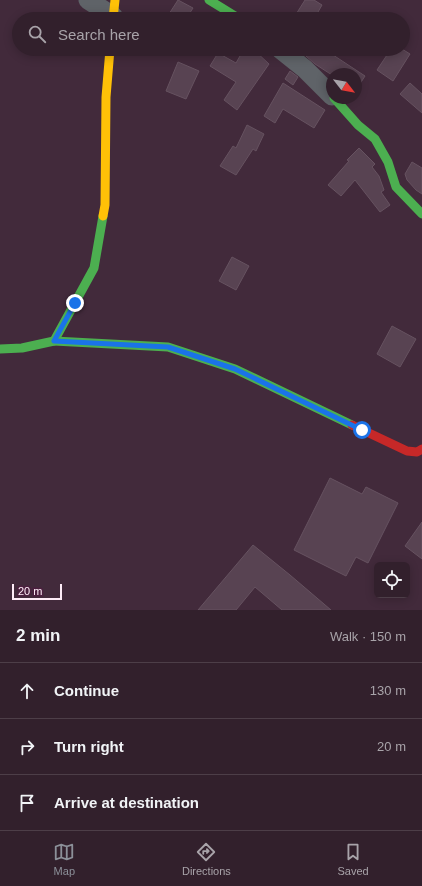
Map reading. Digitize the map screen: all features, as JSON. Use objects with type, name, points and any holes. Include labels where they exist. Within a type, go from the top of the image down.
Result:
[{"type":"street","points":[[88,0],[114,12]]},
{"type":"street","points":[[209,0],[229,12]]},
{"type":"street","points":[[54,341],[94,268],[105,205],[106,97],[109,56]]},
{"type":"street","points":[[289,56],[305,69],[326,90]]},
{"type":"street","points":[[339,104],[358,125],[375,139],[388,162],[396,187],[422,214]]},
{"type":"street","points":[[0,349],[22,348],[54,341],[168,347],[235,369],[407,451],[417,452],[422,450]]},
{"type":"building","points":[[178,0],[193,8],[190,12],[170,12]]},
{"type":"building","points":[[305,0],[314,0],[322,5],[318,12],[297,12]]},
{"type":"building","points":[[216,56],[223,56],[236,63],[240,56],[260,56],[269,64],[237,110],[224,100],[236,82],[210,66]]},
{"type":"building","points":[[306,56],[335,56],[353,68],[326,68],[326,71]]},
{"type":"building","points":[[386,56],[409,56],[393,81],[377,70]]},
{"type":"building","points":[[178,62],[199,71],[186,99],[166,91]]},
{"type":"building","points":[[290,71],[298,77],[293,85],[285,79]]},
{"type":"building","points":[[283,83],[325,110],[314,128],[283,109],[275,123],[264,116]]},
{"type":"building","points":[[410,83],[422,94],[422,113],[400,94]]},
{"type":"building","points":[[247,125],[264,134],[256,151],[253,149],[236,175],[220,166],[233,146],[236,148]]},
{"type":"building","points":[[359,148],[375,164],[372,167],[379,176],[384,190],[381,192],[390,205],[380,212],[355,180],[341,196],[328,185],[349,161],[347,160]]},
{"type":"building","points":[[412,162],[422,168],[422,194],[407,180],[405,174]]},
{"type":"building","points":[[232,257],[249,266],[236,290],[219,281]]},
{"type":"building","points":[[392,326],[416,339],[400,367],[377,354]]},
{"type":"building","points":[[330,478],[362,494],[366,487],[398,503],[368,563],[356,557],[346,576],[294,550]]},
{"type":"building","points":[[422,522],[422,559],[405,546]]},
{"type":"building","points":[[253,545],[331,610],[282,610],[255,587],[236,610],[198,610]]},
{"type":"traffic: fast","points":[[209,0],[229,12]]},
{"type":"traffic: fast","points":[[339,104],[358,125],[375,139],[388,162],[396,187],[422,214]]},
{"type":"traffic: fast","points":[[0,349],[22,348],[54,341],[94,268],[103,216]]},
{"type":"traffic: fast","points":[[54,341],[168,347],[235,369],[352,425]]},
{"type":"traffic: slow","points":[[114,12],[115,0]]},
{"type":"traffic: slow","points":[[103,216],[105,205],[106,97],[109,56]]},
{"type":"traffic: jam","points":[[352,425],[407,451],[417,452],[422,449]]},
{"type":"route","points":[[75,303],[54,341],[168,347],[235,369],[362,430]]}]
